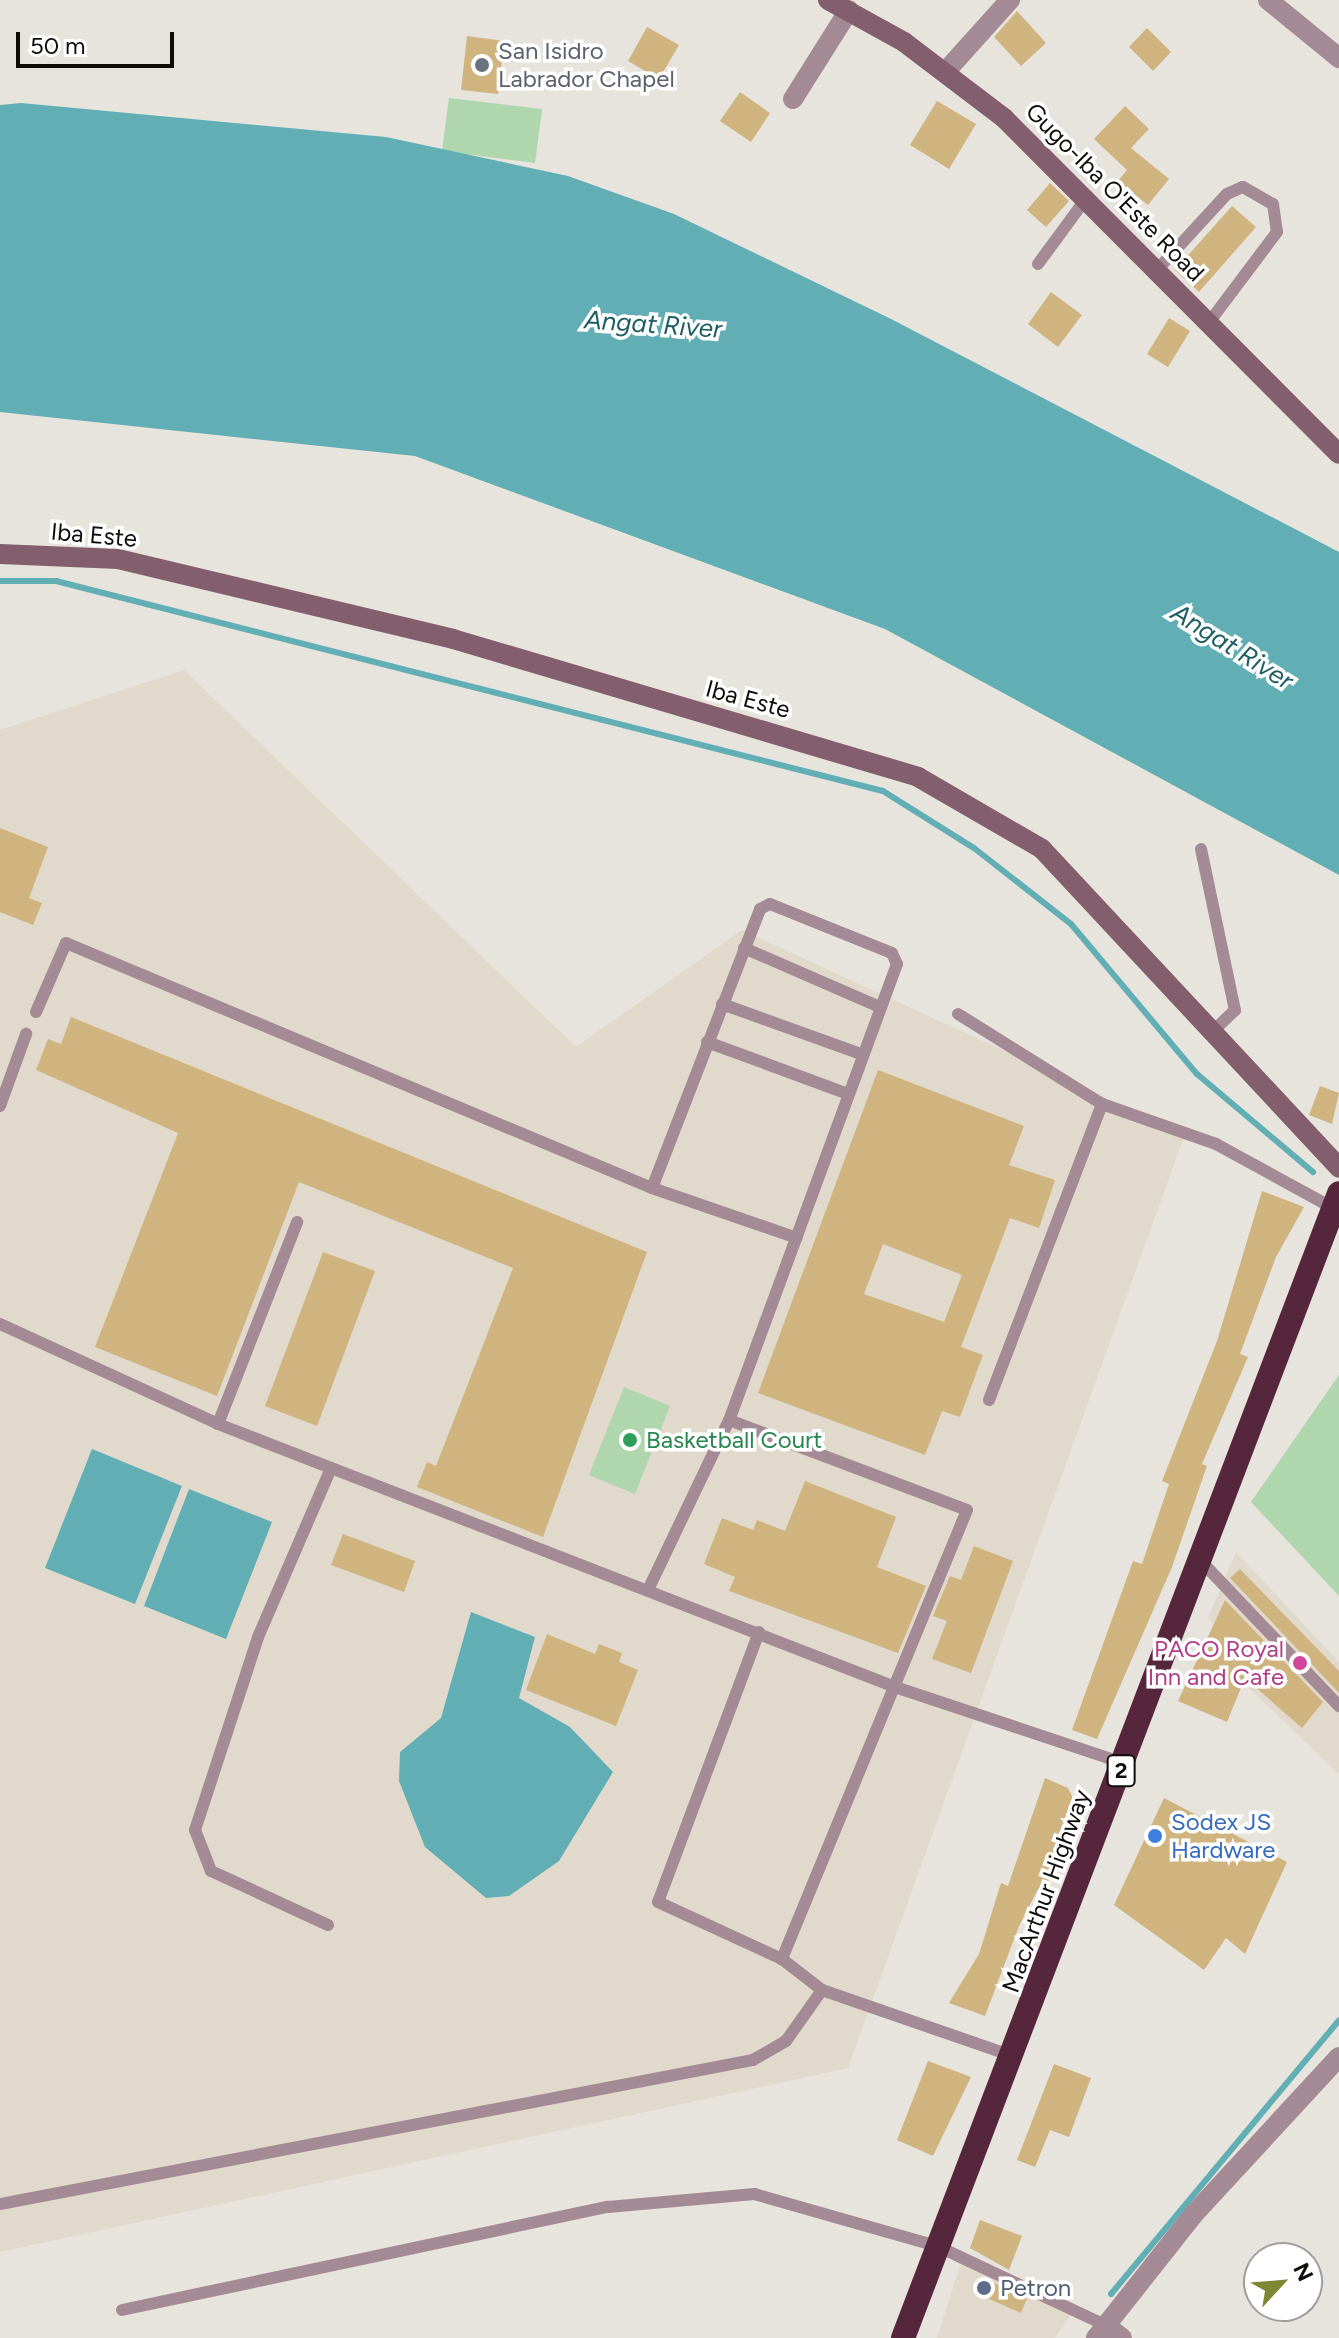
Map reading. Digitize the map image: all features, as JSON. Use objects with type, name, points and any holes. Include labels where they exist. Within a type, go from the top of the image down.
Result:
[{"type":"highway","name":"MacArthur Highway","points":[[903,2338],[937,2246],[1015,2057],[1336,1201]]},
{"type":"street","name":"Gugo-Iba O'Este Road","points":[[828,0],[946,71],[1088,196],[1208,324],[1339,454]]},
{"type":"street","points":[[946,71],[1010,0]]},
{"type":"street","points":[[1268,0],[1339,58]]},
{"type":"street","points":[[793,99],[849,10]]},
{"type":"street","name":"Iba Este","points":[[0,554],[118,559],[453,639],[918,777],[1042,849],[1215,1029],[1339,1168]]},
{"type":"street","points":[[1122,2338],[1100,2331],[1193,2215],[1339,2057]]},
{"type":"lane","points":[[1157,270],[1227,194],[1243,187],[1273,204],[1277,232],[1208,324]]},
{"type":"lane","points":[[1038,264],[1088,196]]},
{"type":"lane","points":[[1201,849],[1235,1010],[1215,1029]]},
{"type":"lane","points":[[648,1590],[729,1420],[861,1054],[897,964],[892,953],[770,904],[760,909],[652,1188]]},
{"type":"lane","points":[[36,1012],[66,943],[652,1188],[797,1238]]},
{"type":"lane","points":[[744,948],[880,1007]]},
{"type":"lane","points":[[722,1004],[861,1054]]},
{"type":"lane","points":[[958,1014],[1102,1104],[1216,1144],[1336,1201]]},
{"type":"lane","points":[[0,1106],[26,1034]]},
{"type":"lane","points":[[707,1042],[848,1094]]},
{"type":"lane","points":[[989,1400],[1102,1104]]},
{"type":"lane","points":[[218,1424],[297,1222]]},
{"type":"lane","points":[[0,1324],[218,1424],[895,1687],[1124,1763]]},
{"type":"lane","points":[[729,1420],[967,1510],[782,1959]]},
{"type":"lane","points":[[328,1925],[211,1871],[195,1830],[258,1637],[331,1468]]},
{"type":"lane","points":[[1200,1560],[1339,1706]]},
{"type":"lane","points":[[759,1632],[658,1902],[782,1959],[822,1990],[1015,2057]]},
{"type":"lane","points":[[0,2204],[753,2060],[786,2041],[822,1990]]},
{"type":"lane","points":[[122,2310],[608,2207],[691,2198],[788,2200],[937,2246],[1100,2331]]},
{"type":"shaded area","points":[[184,670],[576,1047],[742,930],[1185,1134],[848,2068],[0,2252],[0,730]]},
{"type":"shaded area","name":"PACO Royal Inn and Cafe","points":[[1236,1552],[1339,1662],[1339,1774],[1249,1688],[1262,1665],[1208,1618]]},
{"type":"shaded area","name":"Petron","points":[[961,2263],[1071,2314],[1055,2338],[937,2338]]},
{"type":"green space","points":[[449,98],[542,109],[535,163],[442,151]]},
{"type":"green space","points":[[1339,1375],[1339,1596],[1251,1502]]},
{"type":"green space","name":"Basketball Court","points":[[624,1387],[670,1406],[635,1494],[589,1475]]},
{"type":"water","name":"Angat River","points":[[21,103],[386,137],[568,176],[674,214],[891,319],[1339,552],[1339,875],[885,629],[415,456],[0,412],[0,105]]},
{"type":"water","points":[[92,1449],[182,1486],[135,1604],[45,1568]]},
{"type":"water","points":[[189,1489],[272,1522],[226,1639],[144,1606]]},
{"type":"water","points":[[471,1612],[535,1637],[519,1698],[570,1727],[613,1772],[559,1861],[509,1896],[486,1898],[425,1847],[399,1781],[400,1752],[441,1718]]},
{"type":"building","points":[[1017,11],[1046,43],[1021,66],[994,37]]},
{"type":"building","points":[[647,27],[679,45],[659,79],[628,61]]},
{"type":"building","points":[[1147,28],[1171,52],[1153,71],[1129,47]]},
{"type":"building","name":"San Isidro Labrador Chapel","points":[[467,36],[504,41],[498,94],[461,90]]},
{"type":"building","points":[[740,92],[770,113],[751,142],[720,121]]},
{"type":"building","points":[[937,101],[976,124],[949,169],[910,145]]},
{"type":"building","points":[[1125,106],[1149,129],[1131,148],[1169,179],[1148,205],[1118,181],[1127,170],[1094,139]]},
{"type":"building","points":[[1050,183],[1069,201],[1046,227],[1027,210]]},
{"type":"building","points":[[1232,206],[1256,227],[1199,292],[1175,270]]},
{"type":"building","points":[[1051,292],[1082,315],[1058,347],[1028,324]]},
{"type":"building","points":[[1169,318],[1190,331],[1168,367],[1147,354]]},
{"type":"building","points":[[0,828],[48,847],[29,898],[42,903],[33,925],[0,912]]},
{"type":"building","points":[[71,1017],[647,1252],[543,1537],[417,1487],[427,1462],[436,1466],[513,1268],[299,1182],[217,1396],[95,1347],[178,1133],[36,1070],[48,1039],[61,1044]]},
{"type":"building","points":[[878,1070],[1024,1126],[1009,1165],[1055,1180],[1039,1228],[1010,1218],[961,1347],[983,1355],[960,1417],[942,1411],[925,1455],[758,1393]],"holes":[[[883,1244],[962,1275],[944,1322],[864,1294]]]},
{"type":"building","points":[[1320,1086],[1339,1093],[1332,1124],[1309,1115]]},
{"type":"building","points":[[1262,1191],[1304,1207],[1276,1257],[1240,1354],[1248,1357],[1202,1464],[1207,1466],[1172,1567],[1097,1739],[1072,1730],[1133,1561],[1142,1564],[1169,1484],[1162,1481],[1217,1341]]},
{"type":"building","points":[[323,1252],[375,1271],[317,1426],[265,1406]]},
{"type":"building","points":[[805,1481],[896,1517],[877,1567],[926,1586],[898,1653],[729,1591],[735,1577],[704,1564],[722,1518],[753,1530],[757,1520],[785,1531]]},
{"type":"building","points":[[343,1534],[415,1561],[404,1592],[331,1565]]},
{"type":"building","points":[[974,1546],[1013,1561],[971,1673],[932,1659],[947,1621],[933,1616],[950,1576],[961,1580]]},
{"type":"building","points":[[1240,1569],[1339,1671],[1339,1693],[1230,1578]]},
{"type":"building","points":[[1225,1600],[1323,1702],[1302,1728],[1245,1678],[1227,1722],[1178,1701]]},
{"type":"building","points":[[547,1634],[595,1654],[599,1644],[622,1653],[619,1662],[638,1670],[616,1726],[526,1690]]},
{"type":"building","points":[[1045,1778],[1068,1788],[1073,1798],[1045,1892],[1038,1889],[1019,1926],[985,2016],[949,2003],[979,1954],[1001,1883],[1008,1886]]},
{"type":"building","points":[[1164,1798],[1287,1862],[1245,1954],[1226,1938],[1204,1970],[1114,1905]]},
{"type":"building","points":[[928,2061],[971,2077],[933,2156],[897,2140]]},
{"type":"building","points":[[1054,2064],[1091,2078],[1069,2137],[1050,2130],[1035,2167],[1017,2160]]},
{"type":"building","points":[[980,2220],[1022,2236],[1009,2270],[970,2248]]},
{"type":"building","points":[[983,2278],[1027,2298],[1021,2313],[976,2293]]},
{"type":"waterway","points":[[0,581],[56,581],[883,791],[974,848],[1071,924],[1197,1074],[1313,1172]]},
{"type":"waterway","points":[[1111,2294],[1339,2020]]},
{"type":"place","name":"San Isidro Labrador Chapel","points":[[482,65]]},
{"type":"place","name":"Basketball Court","points":[[630,1440]]},
{"type":"place","name":"PACO Royal Inn and Cafe","points":[[1300,1663]]},
{"type":"place","name":"Sodex JS Hardware","points":[[1155,1836]]},
{"type":"place","name":"Petron","points":[[984,2288]]}]
